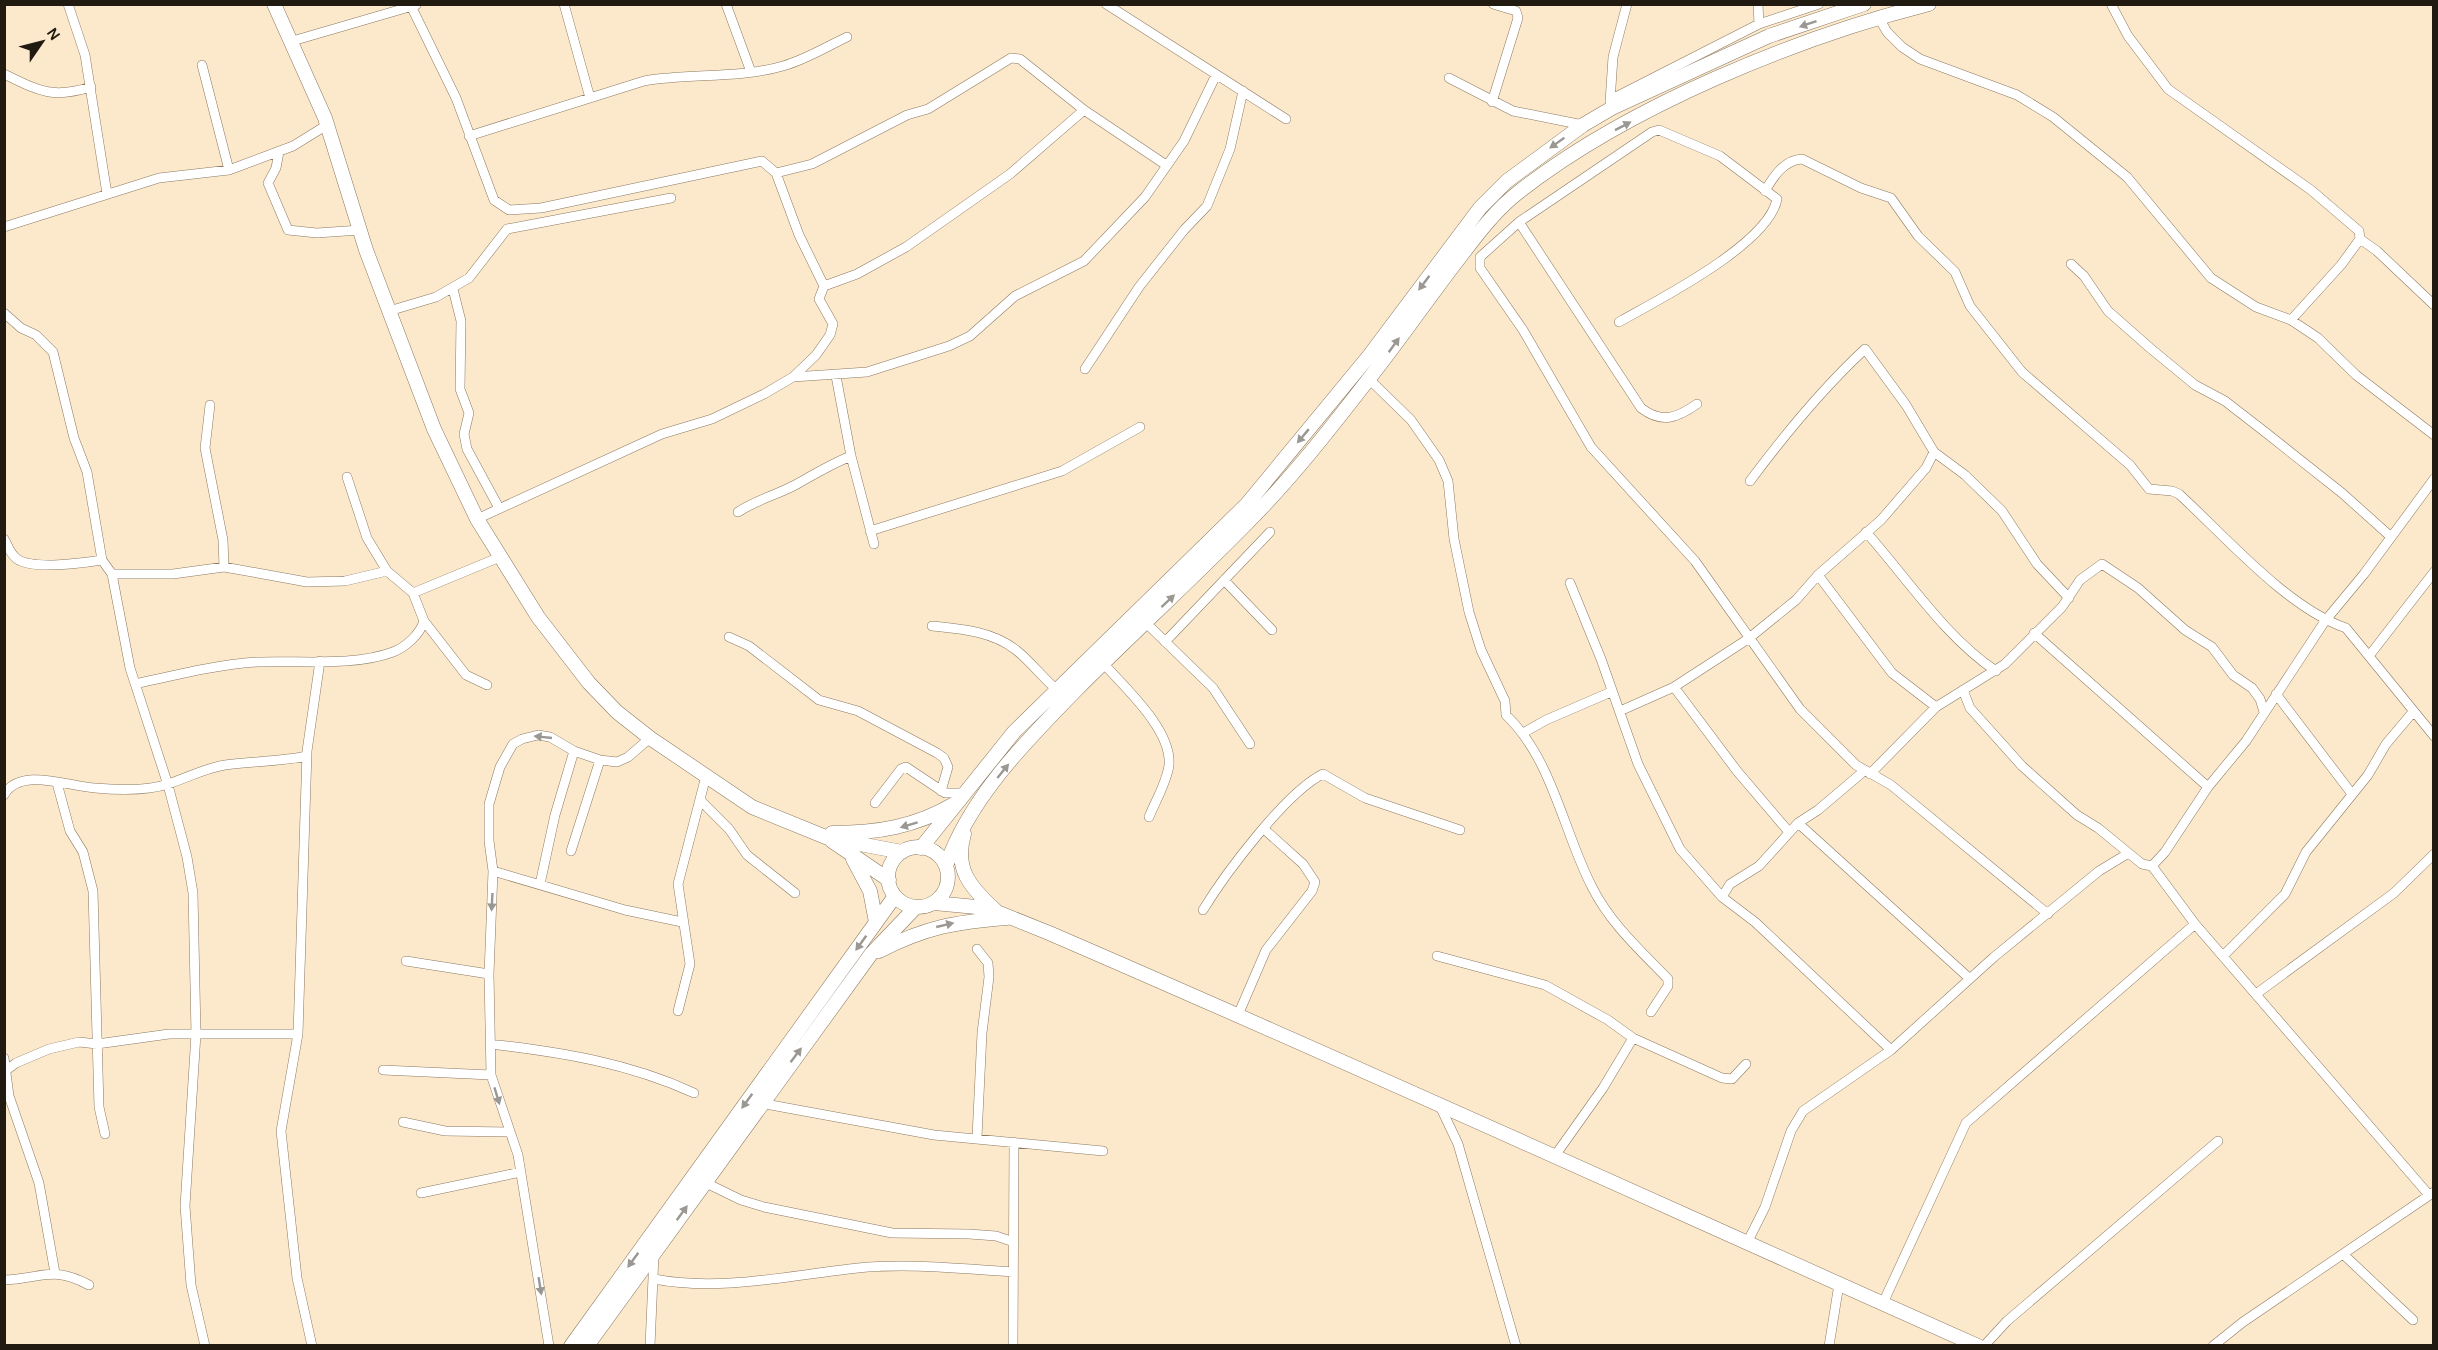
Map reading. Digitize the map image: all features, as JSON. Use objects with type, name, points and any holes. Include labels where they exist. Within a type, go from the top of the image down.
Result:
[{"type":"main road","points":[[274,4],[327,125],[360,230],[434,429],[477,519],[500,557],[538,617],[590,683],[616,711],[650,738],[752,807],[822,836],[902,852],[921,848],[934,852],[947,870],[992,910]]},
{"type":"main road","points":[[921,848],[1014,732],[1247,504],[1370,356],[1492,195],[1520,170],[1611,104],[1769,36],[1864,4]]},
{"type":"main road","points":[[933,903],[943,893],[954,843],[969,818],[1039,728],[1249,522],[1296,470],[1369,379],[1483,228],[1519,192],[1553,167],[1608,133],[1682,95],[1779,53],[1879,18],[1929,4]]},
{"type":"main road","points":[[822,836],[861,834],[902,828],[922,821],[963,796]]},
{"type":"main road","points":[[969,818],[960,854],[961,869],[971,887],[992,910]]},
{"type":"main road","points":[[822,836],[889,880]]},
{"type":"main road","points":[[902,852],[893,861],[889,880],[895,896],[907,905],[916,907],[933,903],[992,910],[1011,917],[1438,1102],[1554,1157],[1978,1346]]},
{"type":"main road","points":[[850,855],[870,891],[876,922]]},
{"type":"main road","points":[[571,1346],[895,896]]},
{"type":"main road","points":[[587,1346],[760,1103],[872,954],[916,907]]},
{"type":"main road","points":[[872,954],[920,931],[952,923],[1011,917]]},
{"type":"street","points":[[68,4],[85,55],[107,194]]},
{"type":"street","points":[[564,4],[590,98]]},
{"type":"street","points":[[726,4],[751,72]]},
{"type":"street","points":[[1492,102],[1518,18],[1516,11],[1493,4]]},
{"type":"street","points":[[1611,104],[1613,57],[1627,4]]},
{"type":"street","points":[[1758,4],[1759,24]]},
{"type":"street","points":[[1611,104],[1759,24],[1819,4]]},
{"type":"street","points":[[2111,4],[2128,36],[2169,89],[2311,190],[2356,227],[2360,239],[2377,251],[2433,305]]},
{"type":"street","points":[[289,42],[414,5],[456,98],[468,136],[494,200],[509,210],[541,208],[762,161],[776,173],[799,235],[824,286],[819,299],[833,324],[830,335],[793,377]]},
{"type":"street","points":[[1107,5],[1286,119]]},
{"type":"street","points":[[1879,18],[1887,32],[1902,47],[1920,59],[2017,95],[2053,117],[2127,177],[2211,278],[2256,308],[2291,320],[2318,338],[2356,375],[2433,435]]},
{"type":"street","points":[[468,136],[644,81],[667,77],[751,72],[785,66],[847,37]]},
{"type":"street","points":[[776,173],[812,164],[907,115],[928,108],[1011,58],[1020,59],[1084,110],[1166,165]]},
{"type":"street","points":[[202,64],[229,170]]},
{"type":"street","points":[[4,74],[53,94],[71,93],[91,87]]},
{"type":"street","points":[[477,519],[662,434],[712,419],[793,377],[825,373],[836,376],[867,372],[920,357],[970,336],[1015,296],[1084,261],[1145,197],[1184,141],[1216,75]]},
{"type":"street","points":[[1449,78],[1513,111],[1583,125]]},
{"type":"street","points":[[1085,369],[1139,287],[1184,230],[1207,206],[1230,149],[1243,91]]},
{"type":"street","points":[[824,286],[856,274],[906,247],[1010,174],[1084,110]]},
{"type":"street","points":[[4,227],[159,178],[229,170],[279,152],[327,125]]},
{"type":"street","points":[[1619,322],[1711,269],[1761,225],[1776,205],[1777,199],[1720,156],[1659,130],[1652,132],[1519,222],[1480,257],[1480,268],[1523,330],[1591,447],[1695,561],[1748,639],[1800,709],[1867,772],[1891,785],[2048,914]]},
{"type":"street","points":[[279,152],[276,168],[268,183],[286,228],[292,233],[360,230]]},
{"type":"street","points":[[1765,190],[1776,173],[1790,162],[1802,159],[1861,188],[1891,198],[1918,236],[1955,272],[1970,306],[2022,372],[2130,465],[2149,489],[2172,491],[2179,494],[2237,552],[2325,621],[2346,628],[2433,736]]},
{"type":"street","points":[[389,311],[453,289],[469,278],[507,229],[671,198]]},
{"type":"street","points":[[1519,222],[1641,408],[1648,414],[1667,419],[1679,416],[1697,405]]},
{"type":"street","points":[[2291,320],[2342,265],[2360,239]]},
{"type":"street","points":[[2071,264],[2084,276],[2108,310],[2150,348],[2196,385],[2225,401],[2265,432],[2390,536]]},
{"type":"street","points":[[453,289],[461,321],[460,389],[469,413],[464,434],[467,448],[499,508]]},
{"type":"street","points":[[4,312],[21,328],[36,335],[53,352],[74,438],[87,472],[102,560],[112,574],[126,650],[135,684],[168,784],[187,857],[193,893],[196,1034],[185,1206],[191,1285],[202,1344]]},
{"type":"street","points":[[1750,481],[1785,435],[1843,369],[1865,349],[1906,405],[1934,452],[1965,475],[2002,511],[2037,564],[2068,598]]},
{"type":"street","points":[[836,376],[851,456],[874,544]]},
{"type":"street","points":[[1369,379],[1411,420],[1439,460],[1448,481],[1454,539],[1478,641],[1505,701],[1506,715],[1522,733],[1548,782],[1578,858],[1604,908],[1632,943],[1668,979],[1668,986],[1651,1012]]},
{"type":"street","points":[[210,405],[205,448],[223,540],[224,567]]},
{"type":"street","points":[[870,531],[1062,471],[1140,427]]},
{"type":"street","points":[[1620,711],[1674,687],[1748,639],[1796,600],[1818,575],[1881,520],[1926,468],[1934,452]]},
{"type":"street","points":[[738,512],[758,499],[795,485],[814,472],[851,456]]},
{"type":"street","points":[[347,477],[367,538],[387,571],[413,593],[424,621],[466,675],[487,686]]},
{"type":"street","points":[[2152,866],[2165,852],[2208,788],[2246,741],[2325,621],[2364,574],[2433,479]]},
{"type":"street","points":[[1165,642],[1270,532]]},
{"type":"street","points":[[1866,532],[1925,601],[1984,662],[1992,674]]},
{"type":"street","points":[[4,539],[10,552],[29,565],[77,564],[102,560]]},
{"type":"street","points":[[413,593],[500,557]]},
{"type":"street","points":[[1722,897],[1730,884],[1759,866],[1798,823],[1867,772],[1936,707],[1992,674],[2068,598],[2080,580],[2099,565],[2106,565],[2138,588],[2184,630],[2212,647],[2233,675],[2252,688],[2260,699],[2264,712]]},
{"type":"street","points":[[112,574],[173,574],[224,567],[307,582],[345,581],[387,571]]},
{"type":"street","points":[[2368,656],[2384,640],[2399,614],[2433,572]]},
{"type":"street","points":[[1818,575],[1884,664],[1936,707]]},
{"type":"street","points":[[1224,580],[1272,630]]},
{"type":"street","points":[[1570,583],[1638,764],[1669,829],[1692,864],[1722,897],[1755,922],[1891,1050]]},
{"type":"street","points":[[135,684],[197,670],[246,663],[320,661],[394,652],[414,636],[424,621]]},
{"type":"street","points":[[1145,622],[1213,688],[1250,744]]},
{"type":"street","points":[[932,626],[971,631],[1002,641],[1017,650],[1056,689]]},
{"type":"street","points":[[2034,633],[2208,788]]},
{"type":"street","points":[[729,637],[749,646],[819,700],[858,711],[944,758],[948,767],[941,791]]},
{"type":"street","points":[[312,1346],[297,1278],[281,1131],[298,1034],[307,756],[320,661]]},
{"type":"street","points":[[1103,663],[1158,726],[1167,743],[1169,766],[1149,818]]},
{"type":"street","points":[[1674,687],[1737,771],[1789,832]]},
{"type":"street","points":[[1963,690],[1970,708],[2022,766],[2077,815],[2098,828],[2127,854],[2142,864],[2152,866],[2195,924],[2431,1193],[2212,1346]]},
{"type":"street","points":[[1522,733],[1611,692]]},
{"type":"street","points":[[2276,694],[2352,794]]},
{"type":"street","points":[[2223,956],[2285,894],[2306,852],[2413,712]]},
{"type":"street","points":[[549,1346],[518,1155],[491,1075],[489,974],[493,872],[489,841],[489,804],[500,767],[513,744],[538,735],[557,740],[574,751],[600,760],[617,762],[627,757],[650,738]]},
{"type":"street","points":[[540,884],[555,815],[574,751]]},
{"type":"street","points":[[4,795],[14,784],[25,781],[40,780],[96,789],[168,784],[225,765],[256,764],[307,756]]},
{"type":"street","points":[[571,851],[600,760]]},
{"type":"street","points":[[875,803],[901,769],[906,767],[941,791],[963,796]]},
{"type":"street","points":[[1203,910],[1227,874],[1264,829],[1306,786],[1323,774],[1365,798],[1460,830]]},
{"type":"street","points":[[678,1011],[690,964],[678,884],[706,776]]},
{"type":"street","points":[[57,783],[70,831],[83,852],[93,891],[99,1107],[105,1134]]},
{"type":"street","points":[[699,800],[729,830],[747,855],[795,893]]},
{"type":"street","points":[[1798,823],[1969,978]]},
{"type":"street","points":[[1238,1015],[1266,950],[1312,891],[1315,882],[1303,864],[1264,829]]},
{"type":"street","points":[[1747,1243],[1765,1207],[1796,1119],[1803,1111],[1891,1050],[1969,978],[2099,871],[2127,854]]},
{"type":"street","points":[[2256,994],[2394,893],[2433,854]]},
{"type":"street","points":[[493,872],[642,914],[682,922]]},
{"type":"street","points":[[1883,1303],[1966,1123],[2195,924]]},
{"type":"street","points":[[977,949],[988,963],[989,977],[982,1033],[977,1137]]},
{"type":"street","points":[[1437,956],[1545,985],[1608,1020],[1633,1038],[1728,1080],[1737,1075],[1746,1064]]},
{"type":"street","points":[[406,961],[489,974]]},
{"type":"street","points":[[8,1070],[16,1063],[64,1045],[79,1042],[97,1044],[169,1034],[298,1034]]},
{"type":"street","points":[[1554,1157],[1604,1088],[1633,1038]]},
{"type":"street","points":[[490,1044],[566,1054],[609,1063],[661,1078],[694,1093]]},
{"type":"street","points":[[5,1058],[16,1063]]},
{"type":"street","points":[[5,1058],[8,1070],[7,1096],[39,1183],[55,1273]]},
{"type":"street","points":[[383,1070],[491,1075]]},
{"type":"street","points":[[1438,1102],[1458,1144],[1516,1346]]},
{"type":"street","points":[[760,1103],[934,1135],[977,1137],[1103,1151]]},
{"type":"street","points":[[403,1122],[445,1131],[509,1132]]},
{"type":"street","points":[[1984,1346],[2007,1321],[2218,1141]]},
{"type":"street","points":[[1013,1346],[1014,1142]]},
{"type":"street","points":[[421,1193],[521,1172]]},
{"type":"street","points":[[704,1182],[741,1200],[764,1208],[892,1233],[978,1234],[996,1236],[1014,1242]]},
{"type":"street","points":[[650,1346],[654,1252]]},
{"type":"street","points":[[2343,1254],[2413,1320]]},
{"type":"street","points":[[654,1279],[698,1283],[738,1282],[860,1268],[937,1267],[1013,1272]]},
{"type":"street","points":[[4,1280],[55,1273],[72,1276],[89,1286]]},
{"type":"street","points":[[1829,1346],[1839,1284]]}]
